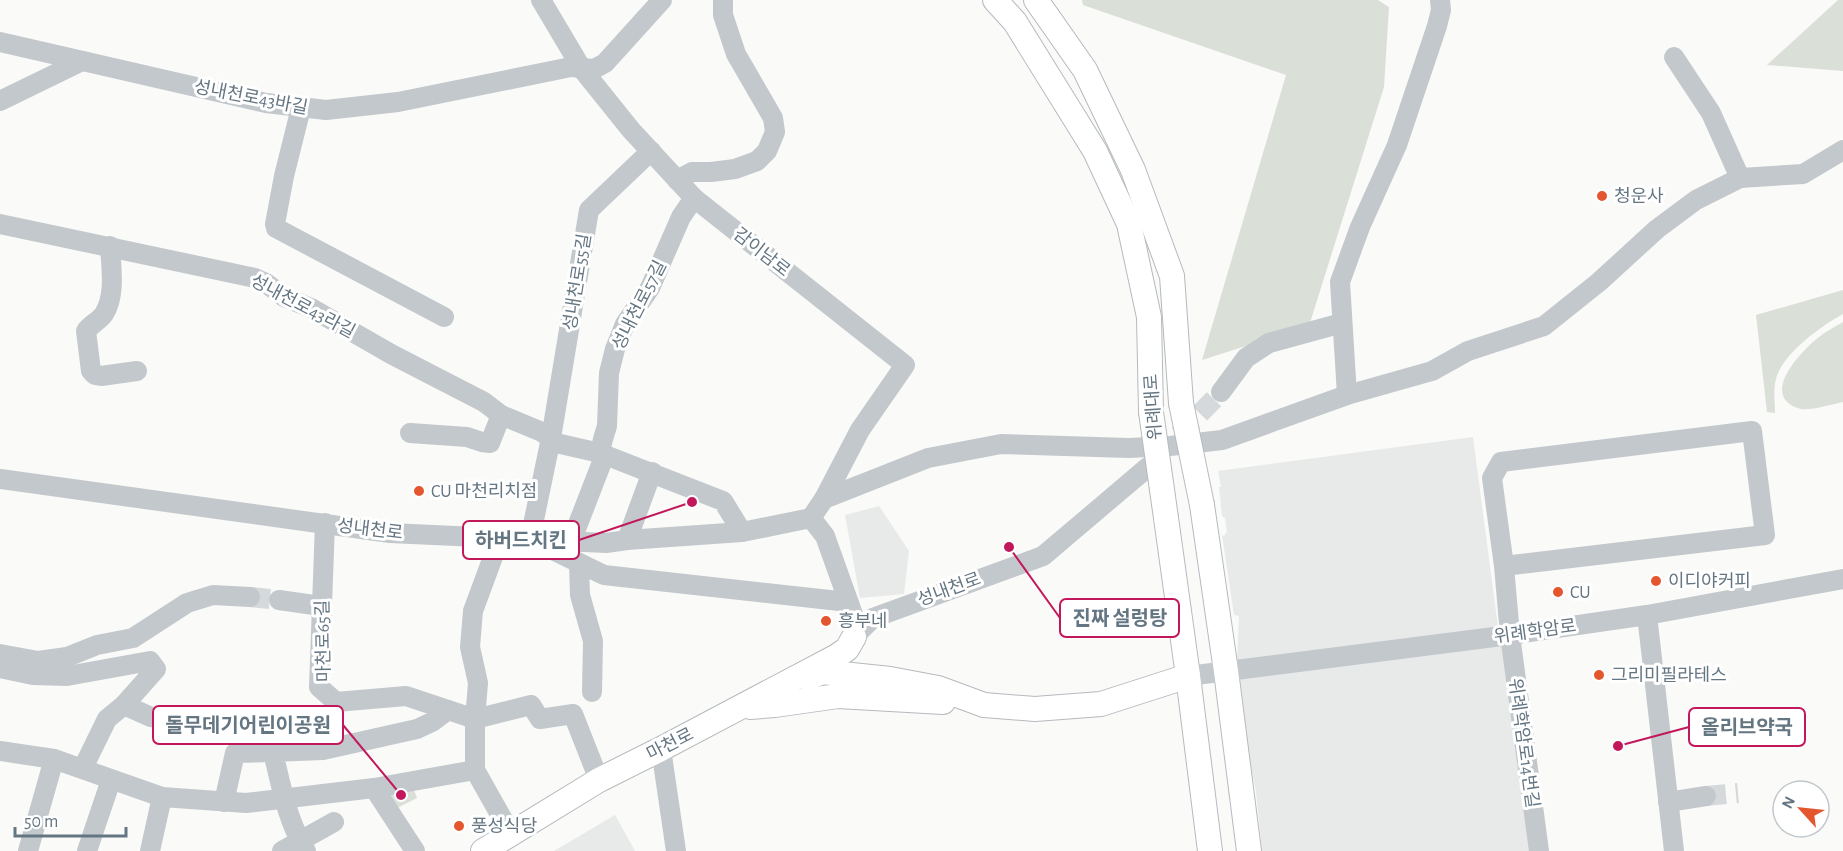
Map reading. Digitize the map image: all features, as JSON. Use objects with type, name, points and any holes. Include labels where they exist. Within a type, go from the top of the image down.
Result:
[{"type":"main road","name":"위례대로","points":[[995,0],[1015,22],[1095,151],[1129,224],[1149,317],[1151,412],[1210,851]]},
{"type":"main road","name":"위례대로","points":[[1036,0],[1085,70],[1133,170],[1172,276],[1181,403],[1202,505],[1249,851]]},
{"type":"main road","name":"마천로","points":[[483,851],[599,780],[847,650],[854,637]]},
{"type":"main road","points":[[770,691],[823,672],[890,679],[928,686],[984,705]]},
{"type":"main road","points":[[739,708],[838,696],[1035,709],[1101,704],[1188,676]]},
{"type":"street","name":"감이남로","points":[[541,0],[582,69],[631,130],[694,198],[905,365],[860,430],[824,499]]},
{"type":"street","name":"성내천로43바길","points":[[0,42],[266,103],[326,111],[398,102],[571,67],[594,69],[605,63],[662,0]]},
{"type":"street","points":[[677,180],[692,172],[735,169],[757,161],[767,151],[775,132],[773,118],[736,54],[723,15],[723,0]]},
{"type":"street","points":[[1347,395],[1340,282],[1360,227],[1397,145],[1437,26],[1441,10],[1440,0]]},
{"type":"street","points":[[1674,57],[1711,114],[1740,178]]},
{"type":"street","points":[[0,101],[82,61]]},
{"type":"street","points":[[301,108],[278,204],[276,228],[444,317]]},
{"type":"street","points":[[854,637],[856,625],[825,536],[811,518],[824,499],[928,458],[1001,444],[1129,448],[1222,440],[1347,395],[1432,371],[1468,351],[1544,326],[1599,282],[1657,229],[1696,200],[1740,178],[1803,174],[1843,150]]},
{"type":"street","name":"성내천로55길","points":[[530,540],[551,438],[589,210],[651,151]]},
{"type":"street","name":"성내천로57길","points":[[571,542],[602,462],[600,453],[607,426],[609,373],[615,349],[625,324],[650,288],[681,217],[694,198]]},
{"type":"street","name":"성내천로43라길","points":[[0,224],[255,278],[266,283],[284,297],[311,308],[391,354],[484,402],[501,415],[537,429],[551,438]]},
{"type":"street","points":[[110,246],[112,275],[108,305],[99,320],[89,326],[86,331],[92,371],[95,375],[101,376],[138,371]]},
{"type":"street","points":[[1221,392],[1246,358],[1269,343],[1342,323]]},
{"type":"street","points":[[410,433],[461,436],[490,443],[501,415]]},
{"type":"street","name":"위례학암로14번길","points":[[1504,566],[1765,535],[1752,431],[1501,462],[1492,478],[1539,851]]},
{"type":"street","points":[[551,438],[556,443],[600,453],[723,501],[742,532]]},
{"type":"street","name":"성내천로","points":[[854,637],[873,618],[1043,556],[1148,467]]},
{"type":"street","points":[[627,540],[652,472]]},
{"type":"street","name":"성내천로","points":[[0,479],[390,532],[571,542],[606,543],[742,532],[811,518]]},
{"type":"street","name":"마천로65길","points":[[325,523],[319,687],[336,702],[406,696],[475,719]]},
{"type":"street","points":[[500,538],[473,611],[470,647],[478,683],[475,770],[511,834]]},
{"type":"street","points":[[530,540],[604,575],[848,602]]},
{"type":"street","points":[[579,563],[580,595],[593,641],[592,692]]},
{"type":"street","name":"위례학암로","points":[[1188,676],[1647,615],[1843,579]]},
{"type":"street","points":[[0,654],[38,661],[67,657],[97,645],[133,638],[187,603],[213,595],[249,597]]},
{"type":"street","points":[[279,600],[321,606]]},
{"type":"street","points":[[1647,615],[1674,851]]},
{"type":"street","points":[[0,668],[33,675],[67,676],[150,661],[156,669],[124,705],[107,719],[83,768]]},
{"type":"street","points":[[124,705],[151,717],[205,724]]},
{"type":"street","points":[[475,719],[531,705],[540,719],[573,714],[599,780]]},
{"type":"street","points":[[224,802],[235,753],[323,750],[417,729],[448,710]]},
{"type":"street","points":[[661,749],[676,851]]},
{"type":"street","points":[[0,751],[54,759],[162,797],[246,803],[374,788],[475,770]]},
{"type":"street","points":[[273,752],[284,798],[303,846]]},
{"type":"street","points":[[28,851],[54,759]]},
{"type":"street","points":[[87,851],[111,780]]},
{"type":"street","points":[[374,788],[415,851]]},
{"type":"street","points":[[1668,802],[1706,796]]},
{"type":"street","points":[[150,851],[162,797]]},
{"type":"street","points":[[282,851],[303,846],[334,822]]},
{"type":"shaded area","points":[[1082,0],[1378,0],[1389,7],[1384,87],[1309,326],[1202,360],[1286,75],[1083,5]]},
{"type":"shaded area","points":[[1838,0],[1843,0],[1843,71],[1767,65]]},
{"type":"shaded area","points":[[1843,290],[1843,314],[1814,333],[1786,360],[1775,383],[1775,413],[1767,412],[1756,315]]},
{"type":"shaded area","points":[[1843,322],[1843,402],[1805,409],[1788,403],[1783,395],[1783,385],[1794,363],[1802,352],[1819,337]]},
{"type":"shaded area","points":[[1473,437],[1498,627],[1501,627],[1530,851],[1262,851],[1256,792],[1246,742],[1237,663],[1239,616],[1234,615],[1222,535],[1224,536],[1227,532],[1225,518],[1222,516],[1218,471]]},
{"type":"shaded area","points":[[879,506],[909,551],[904,594],[860,598],[845,515]]},
{"type":"shaded area","points":[[412,785],[417,798],[395,809],[384,792]]},
{"type":"shaded area","points":[[615,815],[635,851],[554,851]]},
{"type":"tunnel","points":[[1179,435],[1221,392]]},
{"type":"tunnel","points":[[250,597],[279,600]]},
{"type":"tunnel","points":[[1706,796],[1738,793]]},
{"type":"place","name":"청운사","points":[[1602,196]]},
{"type":"place","name":"CU 마천리치점","points":[[419,491]]},
{"type":"place","name":"하버드치킨","points":[[692,502]]},
{"type":"place","name":"진짜 설렁탕","points":[[1009,547]]},
{"type":"place","name":"이디야커피","points":[[1656,581]]},
{"type":"place","name":"CU","points":[[1558,592]]},
{"type":"place","name":"흥부네","points":[[826,621]]},
{"type":"place","name":"그리미필라테스","points":[[1599,675]]},
{"type":"place","name":"올리브약국","points":[[1618,746]]},
{"type":"place","name":"돌무데기어린이공원","points":[[401,795]]},
{"type":"place","name":"풍성식당","points":[[459,826]]}]
